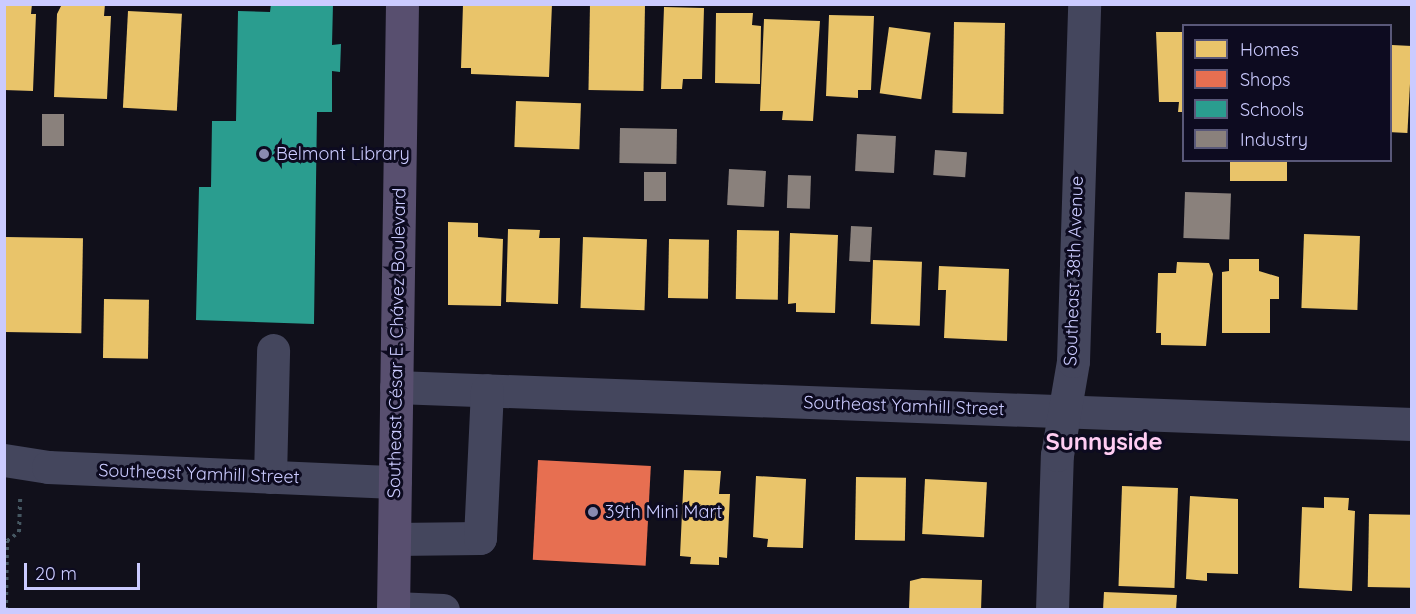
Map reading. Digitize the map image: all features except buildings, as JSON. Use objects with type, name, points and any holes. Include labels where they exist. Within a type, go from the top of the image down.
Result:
[{"type":"main road","name":"Southeast César E. Chávez Boulevard","points":[[393,609],[402,4]]},
{"type":"street","name":"Southeast 38th Avenue","points":[[1052,609],[1064,412],[1073,361],[1084,4]]},
{"type":"street","points":[[270,477],[273,350]]},
{"type":"street","name":"Southeast Yamhill Street","points":[[396,387],[1412,424]]},
{"type":"street","points":[[394,539],[480,538],[487,390]]},
{"type":"street","name":"Southeast Yamhill Street","points":[[13,461],[270,477],[395,482]]},
{"type":"street","points":[[393,609],[443,609]]},
{"type":"path","points":[[6,609],[7,541],[19,532],[13,461]]},
{"type":"place","name":"Belmont Library","points":[[264,154]]},
{"type":"place","name":"39th Mini Mart","points":[[593,512]]},
{"type":"district","name":"Sunnyside","points":[[1104,442]]}]
